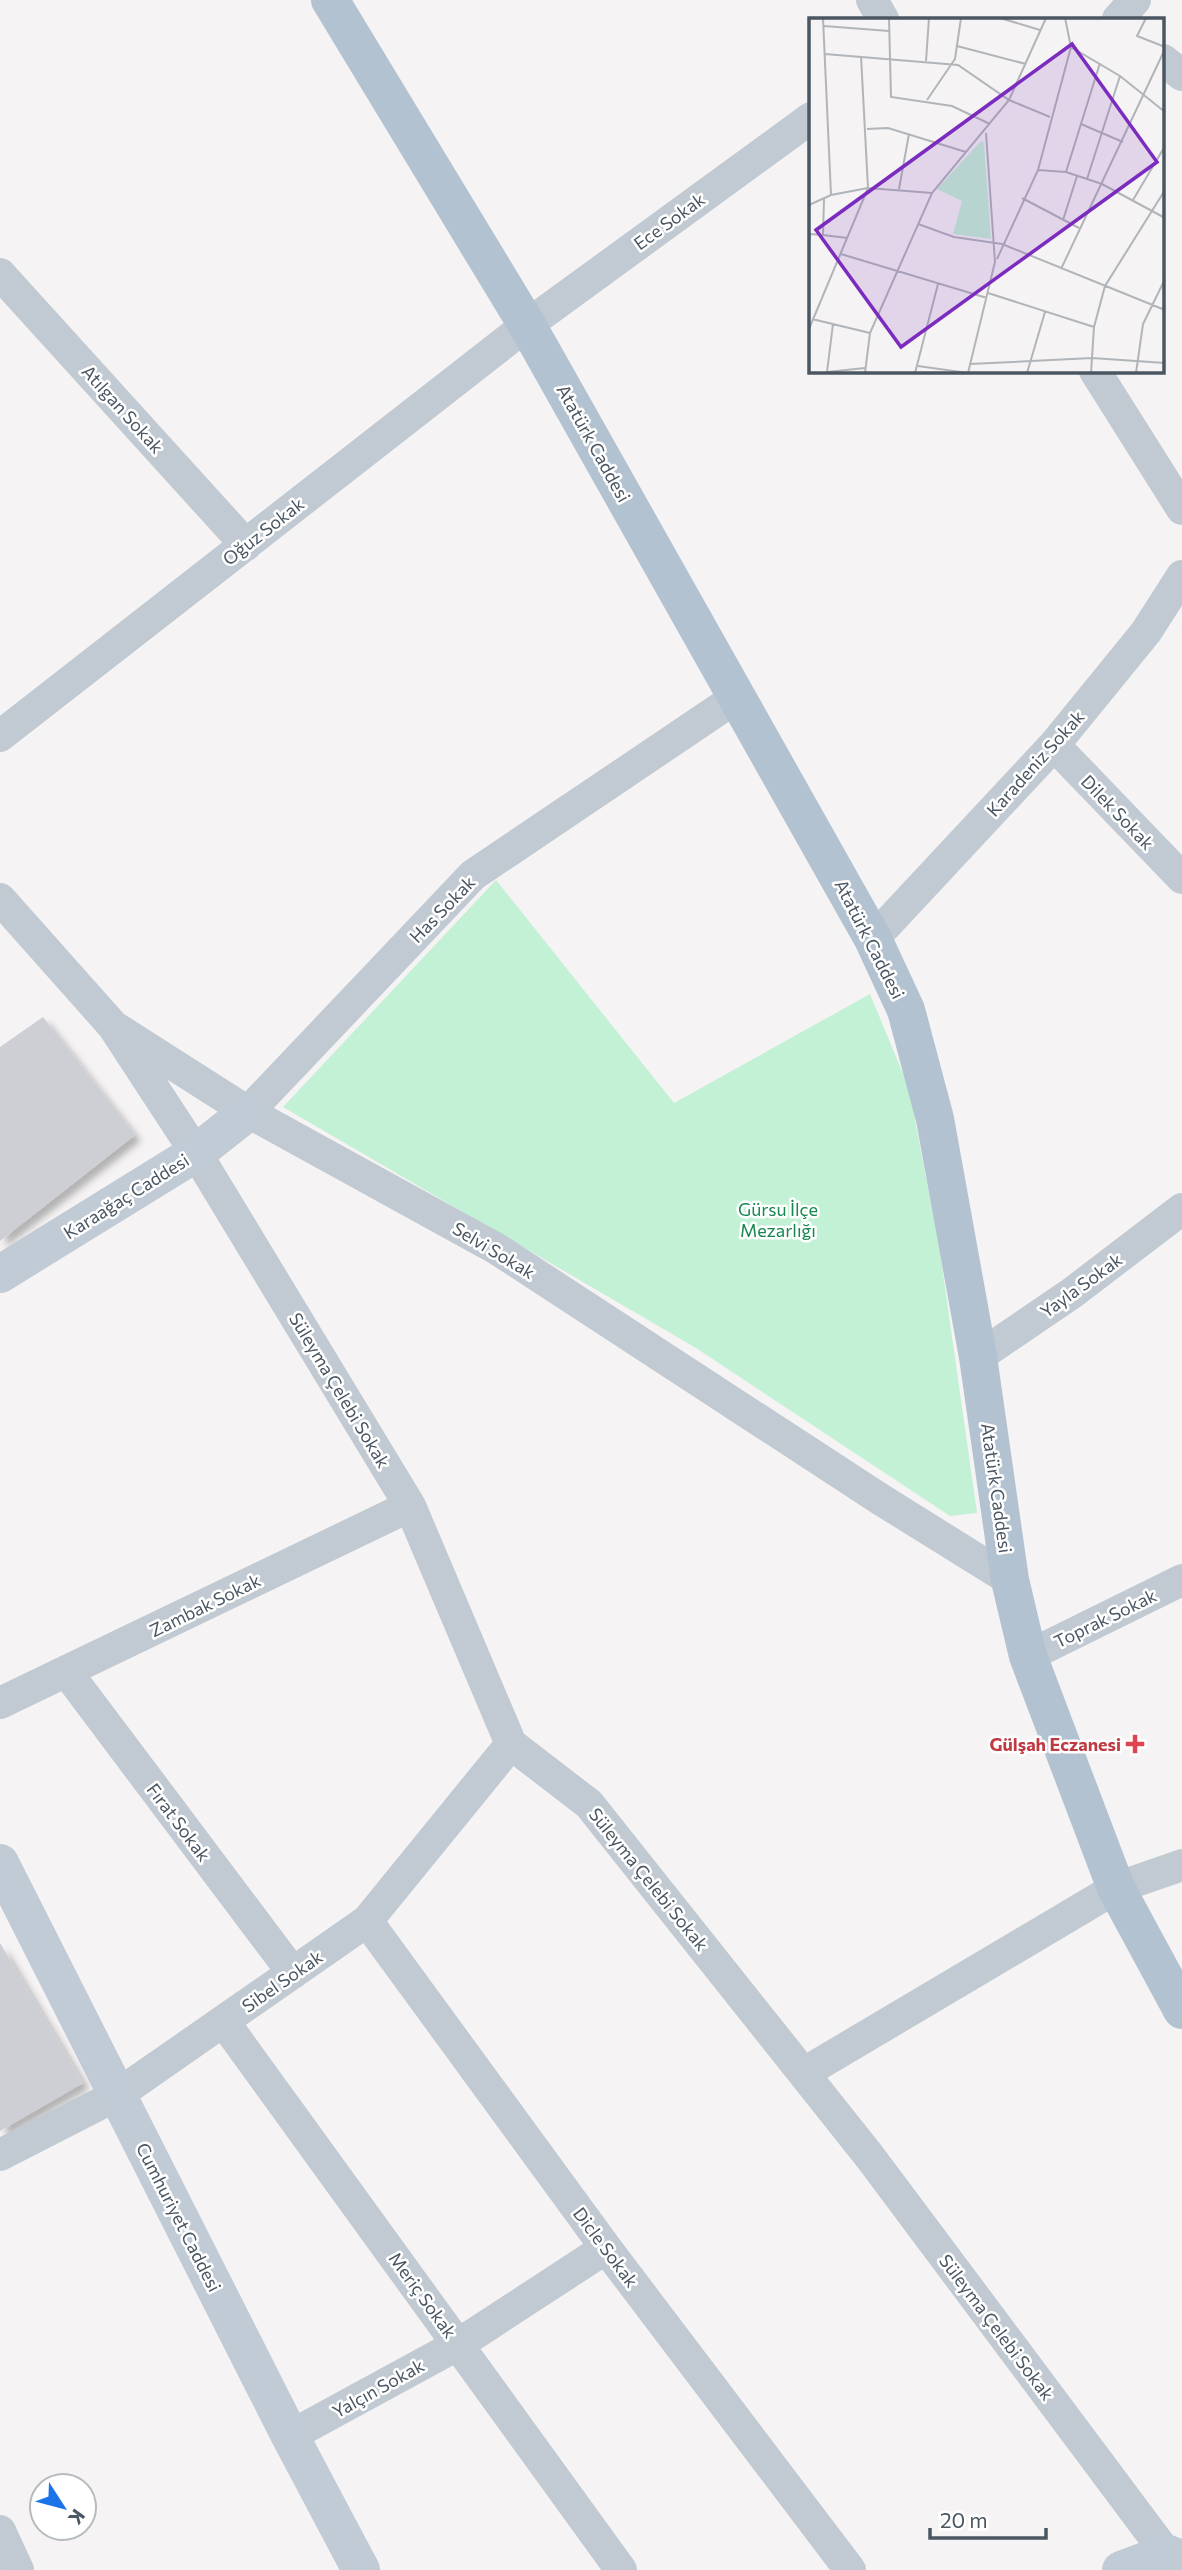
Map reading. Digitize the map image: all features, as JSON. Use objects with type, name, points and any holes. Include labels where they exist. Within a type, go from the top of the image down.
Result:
[{"type":"main road","name":"Atatürk Caddesi","points":[[330,0],[527,325],[873,939],[906,1010],[935,1119],[978,1357],[1010,1580],[1028,1656],[1116,1888],[1182,2010]]},
{"type":"street","points":[[872,0],[882,18]]},
{"type":"street","points":[[1119,18],[1135,0]]},
{"type":"street","points":[[1164,61],[1182,75]]},
{"type":"street","name":"Ece Sokak","points":[[527,325],[809,119]]},
{"type":"street","name":"Atılgan Sokak","points":[[0,274],[246,544]]},
{"type":"street","name":"Oğuz Sokak","points":[[0,736],[527,325]]},
{"type":"street","points":[[1096,373],[1182,509]]},
{"type":"street","name":"Karadeniz Sokak","points":[[873,939],[1054,745],[1146,632],[1182,576]]},
{"type":"street","name":"Has Sokak","points":[[248,1112],[474,875],[737,697]]},
{"type":"street","name":"Dilek Sokak","points":[[1054,745],[1182,878]]},
{"type":"street","name":"Selvi Sokak","points":[[0,898],[113,1026],[248,1112],[497,1249],[1010,1580]]},
{"type":"street","name":"Süleyma Çelebi Sokak","points":[[113,1026],[196,1153],[410,1506],[511,1744],[589,1804],[870,2157],[1174,2556]]},
{"type":"street","name":"Karaağaç Caddesi","points":[[0,1274],[196,1153],[248,1112]]},
{"type":"street","name":"Yayla Sokak","points":[[978,1357],[1072,1293],[1182,1209]]},
{"type":"street","name":"Zambak Sokak","points":[[0,1703],[410,1506]]},
{"type":"street","name":"Toprak Sokak","points":[[1028,1656],[1182,1580]]},
{"type":"street","name":"Fırat Sokak","points":[[66,1671],[293,1973]]},
{"type":"street","name":"Sibel Sokak","points":[[0,2154],[117,2095],[367,1921],[511,1744]]},
{"type":"street","name":"Cumhuriyet Caddesi","points":[[0,1863],[290,2436],[361,2570]]},
{"type":"street","points":[[804,2073],[1116,1888],[1182,1865]]},
{"type":"street","name":"Dicle Sokak","points":[[367,1921],[606,2248],[850,2570]]},
{"type":"street","name":"Meriç Sokak","points":[[224,2022],[621,2570]]},
{"type":"street","name":"Yalçın Sokak","points":[[290,2436],[459,2344],[606,2248]]},
{"type":"street","points":[[0,2531],[18,2570]]},
{"type":"street","points":[[1121,2570],[1174,2556]]},
{"type":"green space","name":"Gürsu İlçe Mezarlığı","points":[[496,880],[674,1103],[870,994],[909,1088],[940,1252],[977,1513],[950,1516],[696,1348],[283,1107]]},
{"type":"building","points":[[43,1017],[135,1135],[0,1241],[0,1047]]},
{"type":"building","points":[[0,1943],[83,2083],[0,2131]]},
{"type":"place","name":"Gülşah Eczanesi","points":[[1135,1744]]}]
